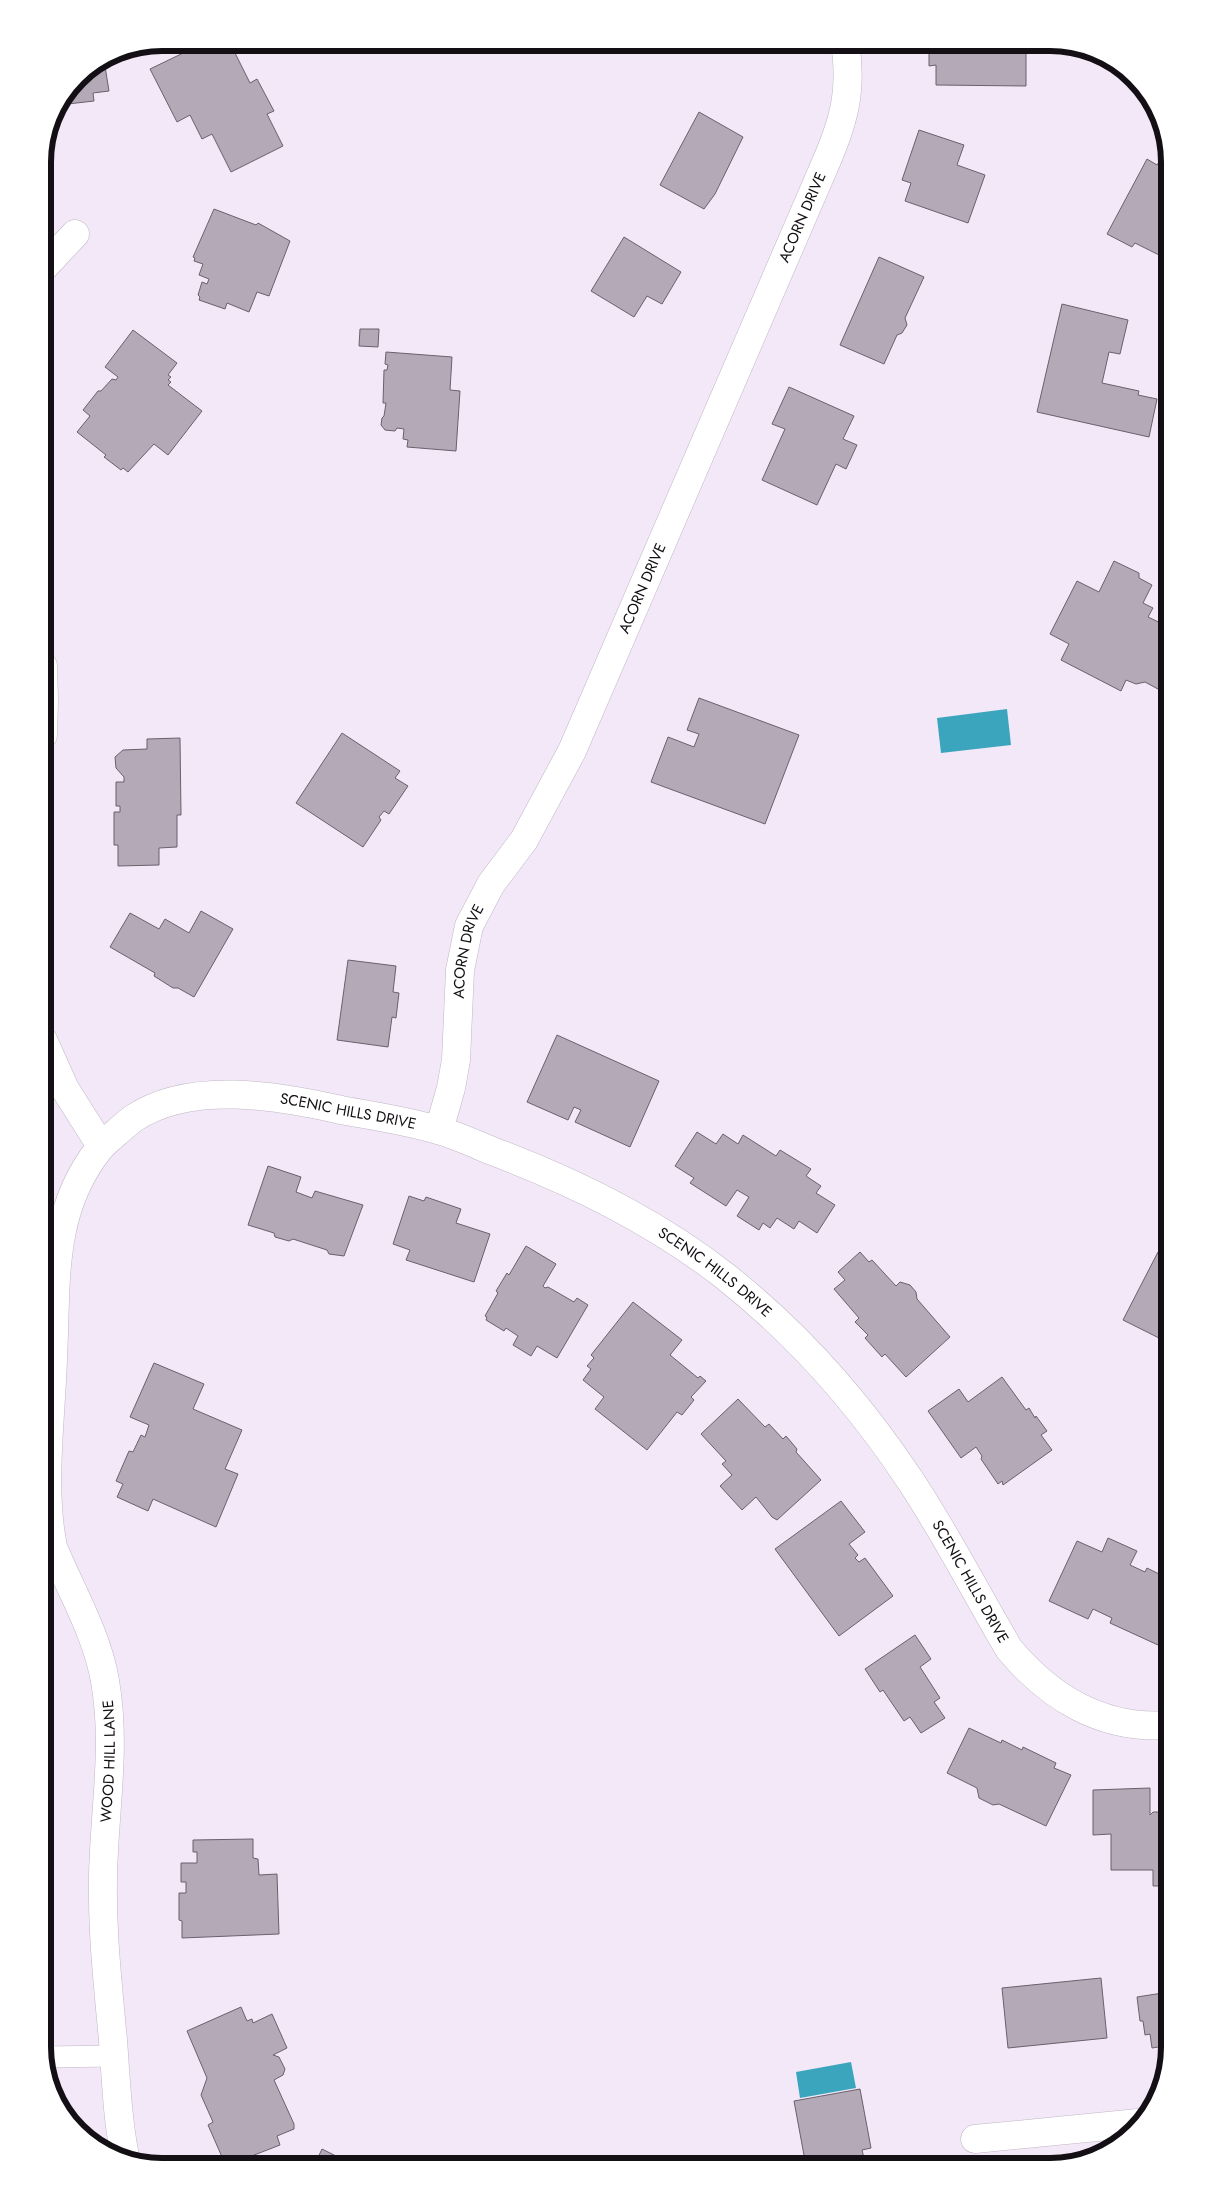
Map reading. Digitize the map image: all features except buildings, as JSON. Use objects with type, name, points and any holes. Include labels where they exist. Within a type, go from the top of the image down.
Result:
[{"type":"street","name":"ACORN DRIVE","points":[[438,1130],[451,1088],[456,1060],[460,970],[468,926],[491,884],[524,840],[572,751],[842,122],[847,99],[848,75],[846,51]]},
{"type":"street","points":[[51,260],[75,234]]},
{"type":"street","points":[[51,1058],[65,1089],[101,1146]]},
{"type":"street","name":"SCENIC HILLS DRIVE","points":[[101,1146],[135,1118],[164,1104],[218,1095],[305,1102],[438,1130],[580,1187],[635,1216],[723,1274],[798,1341],[836,1382],[876,1431],[922,1499],[1008,1649],[1026,1669],[1044,1686],[1068,1702],[1102,1717],[1134,1725],[1161,1725]]},
{"type":"street","name":"WOOD HILL LANE","points":[[51,1436],[58,1265],[62,1225],[73,1190],[101,1146]]},
{"type":"street","name":"WOOD HILL LANE","points":[[51,1532],[53,1547],[97,1650],[105,1679],[110,1712],[112,1740],[104,1851],[102,1912],[114,2056],[125,2151]]},
{"type":"street","points":[[975,2139],[1129,2124]]},
{"type":"lane","points":[[52,2058],[114,2056]]},
{"type":"water","points":[[1007,709],[1011,745],[941,753],[937,718]]},
{"type":"water","points":[[851,2062],[856,2088],[800,2098],[796,2072]]}]
